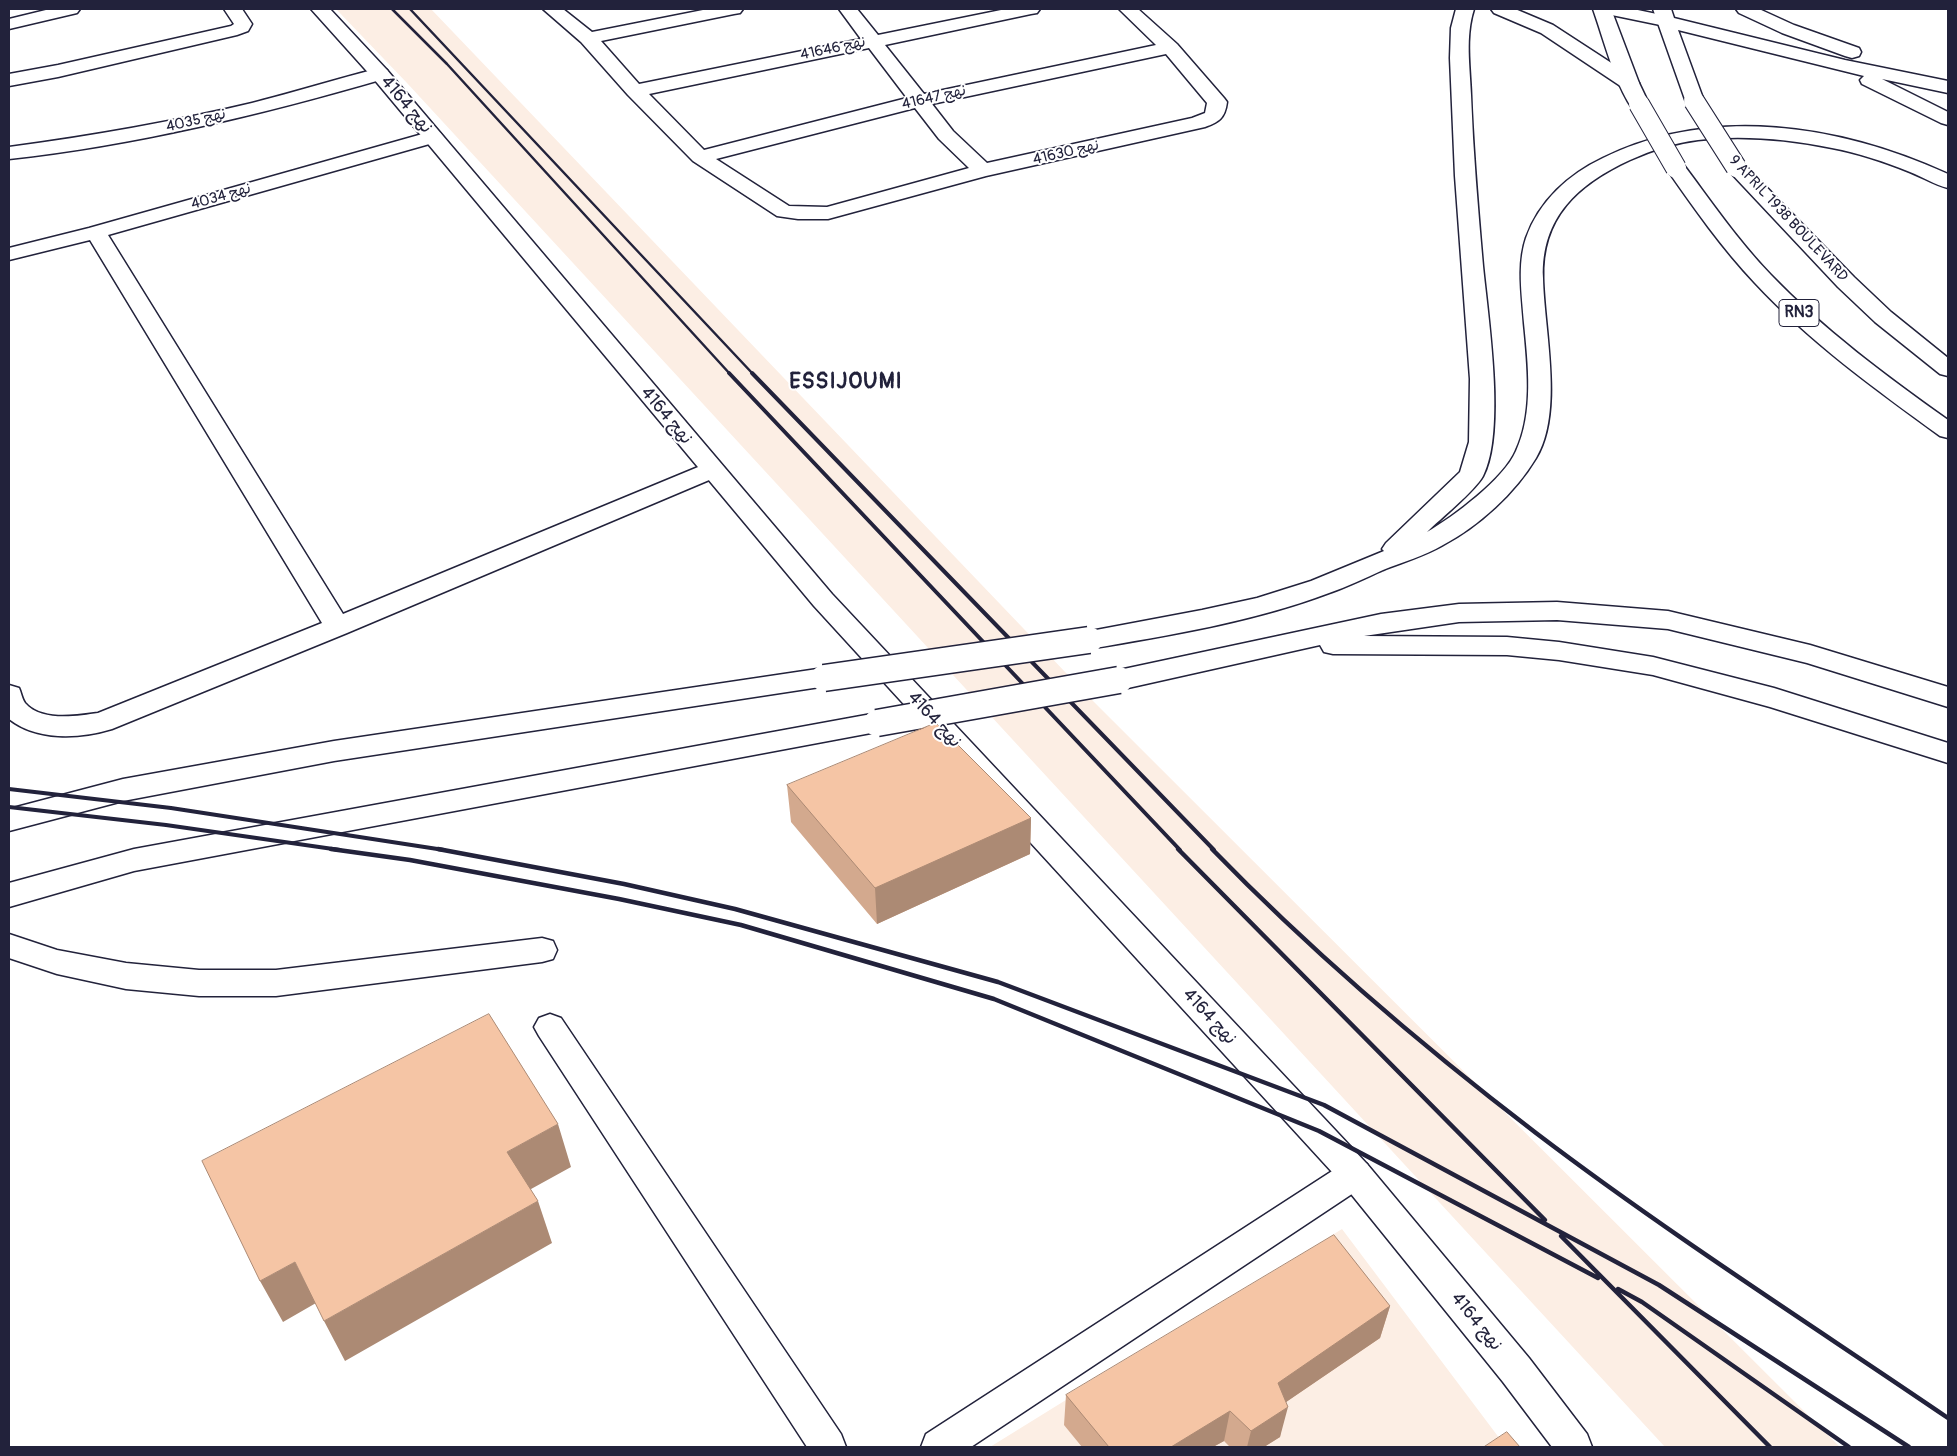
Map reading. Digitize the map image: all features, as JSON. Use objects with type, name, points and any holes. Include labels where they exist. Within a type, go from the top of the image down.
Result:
[{"type":"street","points":[[9,24],[71,9]]},
{"type":"street","points":[[9,80],[58,71],[237,30],[243,24],[233,9]]},
{"type":"street","name":"نهج 4164","points":[[320,9],[380,74],[823,600],[1355,1174],[1516,1370],[1574,1447]]},
{"type":"street","points":[[552,9],[588,38],[635,91],[700,157],[784,212],[828,213],[983,170]]},
{"type":"street","points":[[588,38],[734,9]]},
{"type":"street","points":[[848,9],[946,135],[983,170]]},
{"type":"street","name":"نهج 41646","points":[[635,91],[873,40],[1031,9]]},
{"type":"street","name":"نهج 41630","points":[[983,170],[1074,152],[1198,123],[1213,117],[1217,102],[1170,48],[1128,9]]},
{"type":"street","points":[[1384,560],[1471,475],[1478,463],[1481,447],[1480,376],[1462,128],[1460,27],[1465,9]]},
{"type":"street","points":[[1500,9],[1547,29],[1629,83]]},
{"type":"street","name":"RN3","points":[[1602,9],[1629,83],[1639,104],[1676,168],[1732,242],[1761,277],[1788,304],[1896,394],[1948,431]]},
{"type":"street","points":[[1608,9],[1663,15],[1844,66],[1944,86]]},
{"type":"street","points":[[1745,9],[1788,29],[1944,86]]},
{"type":"street","name":"9 APRIL 1938 BOULEVARD","points":[[1663,15],[1694,101],[1736,167],[1846,282],[1883,317],[1948,369]]},
{"type":"street","name":"نهج 41647","points":[[700,157],[918,100],[1170,48]]},
{"type":"street","points":[[1844,66],[1948,120]]},
{"type":"street","name":"نهج 4035","points":[[9,153],[121,136],[183,124],[307,95],[380,74]]},
{"type":"street","points":[[9,820],[123,790],[334,751],[1089,640],[1215,617],[1313,590],[1433,540],[1465,518],[1493,493],[1524,459],[1534,436],[1540,393],[1532,289],[1533,252],[1542,224],[1561,196],[1584,175],[1628,152],[1667,140],[1709,132],[1784,134],[1859,149],[1925,170],[1948,182]]},
{"type":"street","name":"نهج 4034","points":[[9,254],[96,232],[433,137]]},
{"type":"street","points":[[96,232],[338,627]]},
{"type":"street","points":[[9,694],[14,708],[26,717],[36,721],[53,725],[82,726],[102,722],[338,627],[712,470]]},
{"type":"street","points":[[9,895],[134,860],[1119,680],[1381,623],[1460,613],[1557,611],[1668,620],[1810,654],[1948,697]]},
{"type":"street","points":[[1284,645],[1507,646],[1560,651],[1653,666],[1774,698],[1948,753]]},
{"type":"street","points":[[9,946],[57,962],[126,976],[200,983],[276,983],[542,950]]},
{"type":"street","points":[[550,1027],[828,1447]]},
{"type":"street","points":[[939,1447],[1355,1174]]},
{"type":"shaded area","points":[[336,9],[431,9],[1089,697],[1840,1447],[1665,1447],[407,83]]},
{"type":"shaded area","points":[[1342,1229],[1506,1447],[990,1447]]},
{"type":"building","points":[[936,723],[1031,818],[875,888],[787,785]]},
{"type":"building","points":[[489,1014],[558,1124],[507,1152],[538,1201],[324,1321],[295,1262],[260,1281],[202,1161]]},
{"type":"building","points":[[1334,1235],[1390,1306],[1278,1383],[1288,1407],[1251,1431],[1230,1411],[1171,1447],[1109,1447],[1066,1395]]},
{"type":"building","points":[[1507,1432],[1520,1447],[1484,1447]]},
{"type":"railway","points":[[392,9],[447,64],[730,374]]},
{"type":"railway","points":[[410,9],[753,374]]},
{"type":"railway","points":[[729,373],[1180,850]]},
{"type":"railway","points":[[752,373],[1214,850]]},
{"type":"railway","points":[[9,789],[171,808],[440,849]]},
{"type":"railway","points":[[9,807],[166,825],[340,850]]},
{"type":"railway","points":[[331,849],[410,860],[619,899],[741,925],[994,999],[1319,1131],[1598,1278]]},
{"type":"railway","points":[[440,849],[624,884],[735,909],[998,982],[1324,1105],[1659,1285],[1909,1447]]},
{"type":"railway","points":[[1178,849],[1545,1220]]},
{"type":"railway","points":[[1212,849],[1328,961],[1493,1100],[1688,1243],[1948,1418]]},
{"type":"railway","points":[[1561,1236],[1770,1447]]},
{"type":"railway","points":[[1618,1289],[1642,1302],[1849,1447]]},
{"type":"district","name":"ESSIJOUMI","points":[[846,382]]}]
